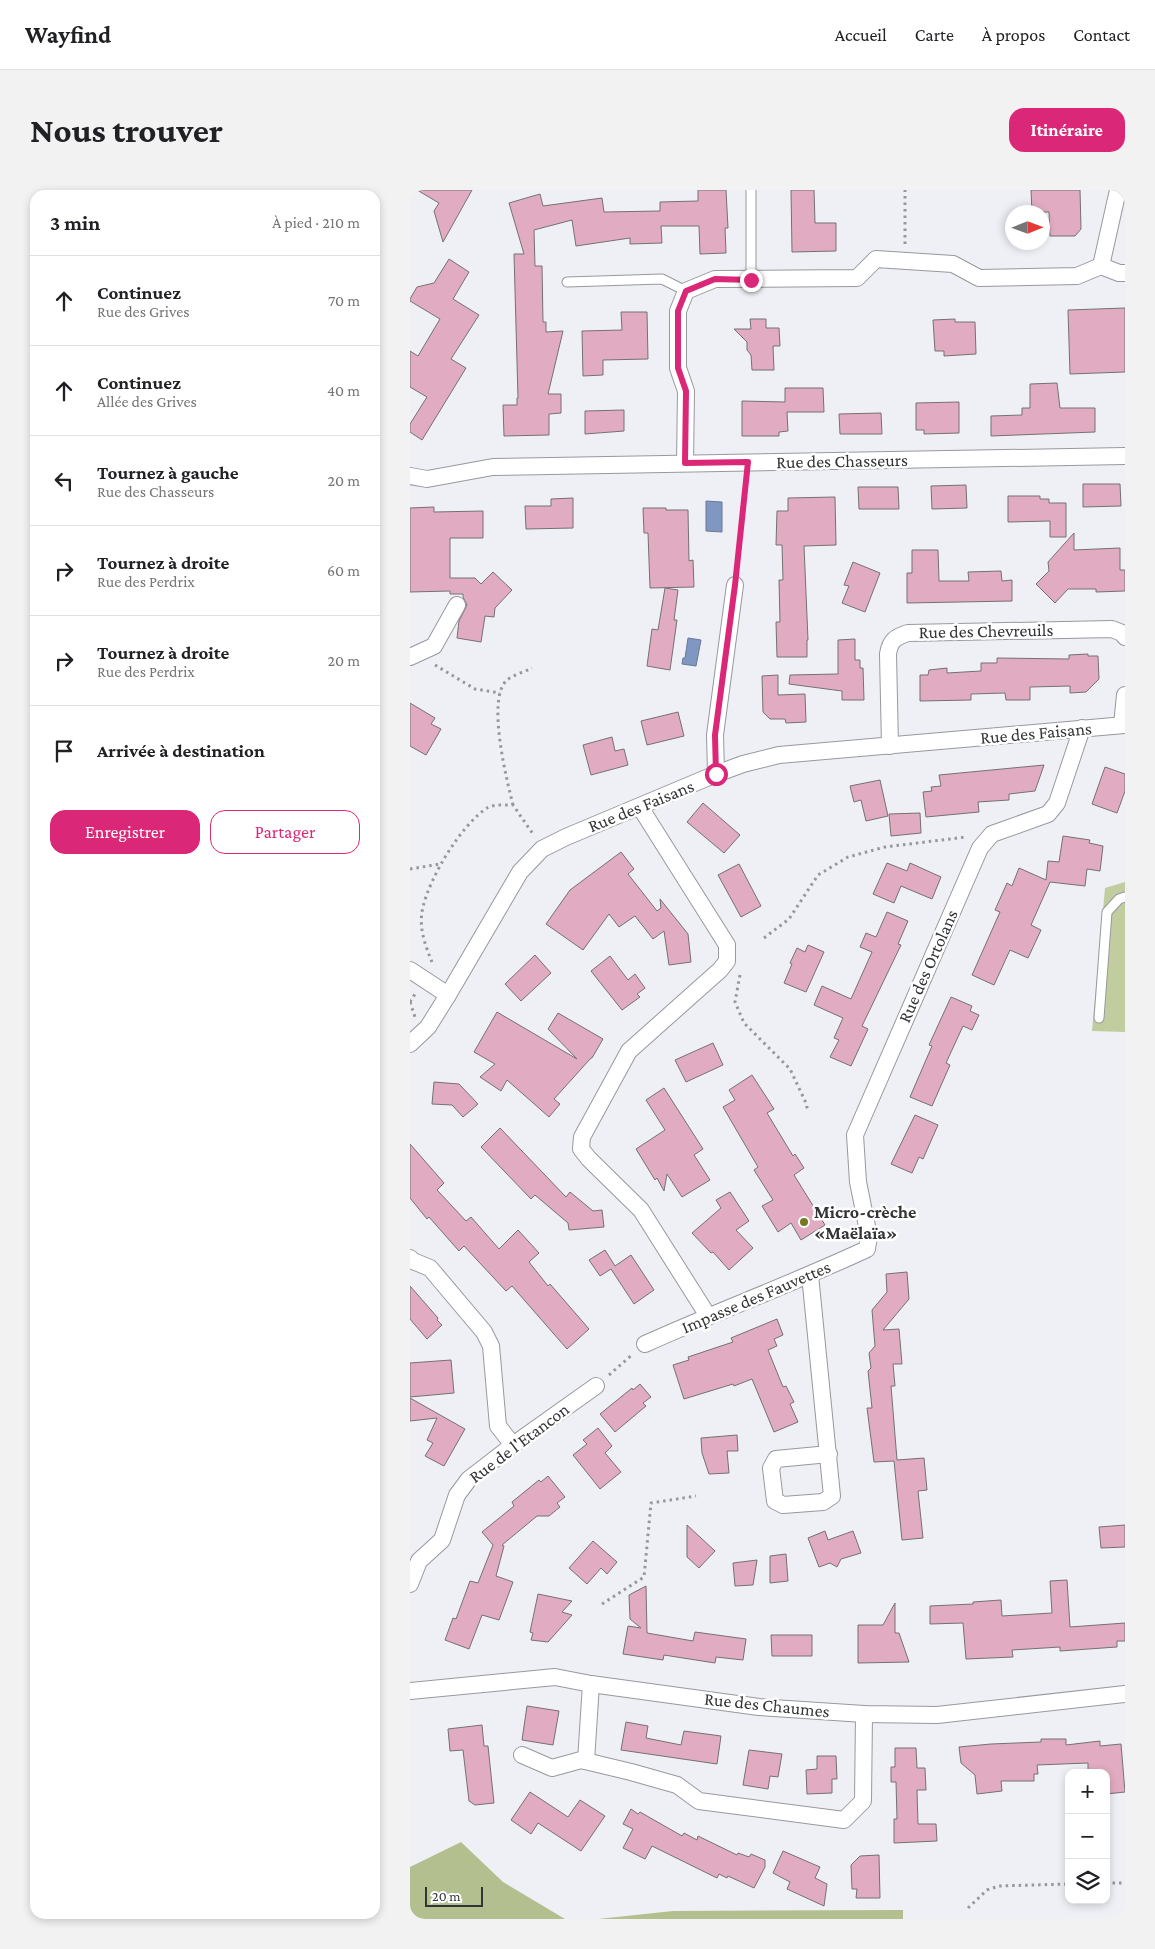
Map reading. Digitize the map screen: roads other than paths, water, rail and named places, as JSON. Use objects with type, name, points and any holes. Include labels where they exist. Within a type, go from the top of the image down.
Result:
[{"type":"street","points":[[1101,266],[1118,190]]},
{"type":"street","points":[[685,463],[686,391],[678,368],[678,311],[686,291],[715,279],[858,278],[876,259],[953,264],[979,278],[1076,276],[1101,266],[1119,273],[1125,273]]},
{"type":"street","name":"Rue des Chasseurs","points":[[410,476],[427,479],[493,467],[1125,456]]},
{"type":"street","points":[[716,774],[715,735],[735,585]]},
{"type":"street","points":[[414,655],[434,646],[457,605]]},
{"type":"street","name":"Rue des Chevreuils","points":[[890,746],[888,654],[890,643],[897,636],[908,633],[1112,628],[1122,633],[1125,637]]},
{"type":"street","points":[[1124,725],[1125,695]]},
{"type":"street","name":"Rue des Faisans","points":[[410,1044],[428,1027],[520,872],[542,850],[566,837],[716,774],[743,764],[779,755],[1124,725]]},
{"type":"street","name":"Rue des Ortolans","points":[[867,1249],[869,1236],[858,1182],[855,1135],[980,848],[992,834],[1048,814],[1053,809],[1057,804],[1082,728]]},
{"type":"street","points":[[640,806],[727,944],[727,961],[720,970],[629,1051],[582,1137],[581,1149],[641,1210],[708,1316]]},
{"type":"street","points":[[410,970],[448,995]]},
{"type":"street","name":"Impasse des Fauvettes","points":[[645,1344],[867,1249]]},
{"type":"street","points":[[410,1258],[430,1268],[484,1332],[490,1346],[498,1426],[513,1445]]},
{"type":"street","points":[[810,1275],[829,1454]]},
{"type":"street","name":"Rue de l'Etancon","points":[[410,1584],[419,1561],[442,1540],[457,1495],[469,1479],[596,1386]]},
{"type":"street","name":"Rue des Chaumes","points":[[410,1691],[555,1677],[591,1684],[760,1707],[864,1714],[937,1715],[1125,1694]]},
{"type":"street","points":[[586,1761],[591,1684]]},
{"type":"street","points":[[522,1755],[552,1768],[581,1760],[586,1761],[677,1785],[699,1801],[844,1820],[863,1801],[864,1714]]},
{"type":"lane","points":[[751,190],[751,280]]},
{"type":"lane","points":[[568,282],[662,279],[686,291]]},
{"type":"lane","points":[[1098,1018],[1107,912],[1119,899],[1125,897]]},
{"type":"water","points":[[706,501],[722,502],[722,532],[706,531]]},
{"type":"water","points":[[688,638],[701,640],[696,666],[682,664],[683,658],[685,658]]},
{"type":"place","name":"Micro-crèche «Maëlaïa»","points":[[804,1222]]}]
